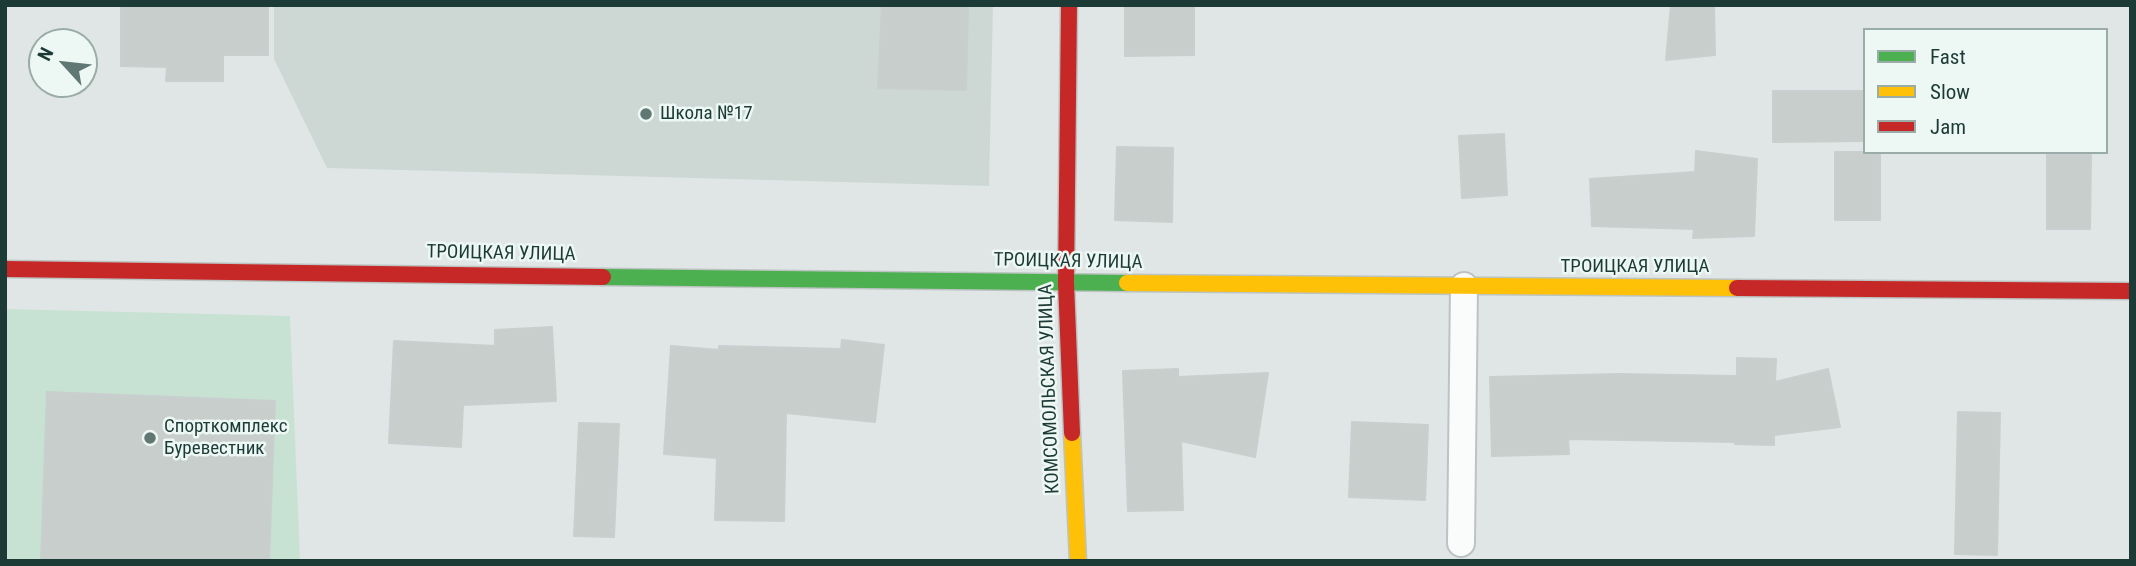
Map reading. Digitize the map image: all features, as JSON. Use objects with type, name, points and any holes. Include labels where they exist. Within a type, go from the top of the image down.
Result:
[{"type":"street","name":"КОМСОМОЛЬСКАЯ УЛИЦА","points":[[1069,5],[1066,283],[1078,561]]},
{"type":"street","name":"ТРОИЦКАЯ УЛИЦА","points":[[5,269],[1066,283],[2131,291]]},
{"type":"lane","points":[[1461,543],[1464,286]]},
{"type":"shaded area","name":"Школа №17","points":[[274,5],[993,5],[989,186],[327,168],[274,59]]},
{"type":"green space","name":"Cпорткомплекс Буревестник","points":[[5,309],[290,316],[300,561],[5,561]]},
{"type":"building","points":[[121,5],[268,5],[268,55],[223,55],[223,81],[166,81],[167,67],[121,66]]},
{"type":"building","points":[[882,5],[968,5],[966,90],[878,88]]},
{"type":"building","points":[[1125,5],[1194,5],[1194,55],[1125,56]]},
{"type":"building","points":[[1671,5],[1714,5],[1715,55],[1666,60]]},
{"type":"building","points":[[1773,91],[1863,91],[1863,141],[1773,142]]},
{"type":"building","points":[[1504,134],[1507,195],[1462,198],[1459,136]]},
{"type":"building","points":[[1117,147],[1173,148],[1172,222],[1115,220]]},
{"type":"building","points":[[1696,151],[1757,159],[1754,236],[1693,238],[1694,229],[1592,226],[1590,179],[1695,172]]},
{"type":"building","points":[[1835,152],[1880,154],[1880,220],[1835,220]]},
{"type":"building","points":[[2047,155],[2091,155],[2090,229],[2047,229]]},
{"type":"building","points":[[552,327],[556,401],[463,405],[461,447],[389,443],[394,341],[495,346],[495,330]]},
{"type":"building","points":[[842,340],[884,345],[875,422],[786,413],[784,521],[715,520],[717,458],[664,454],[671,346],[719,350],[719,346],[841,349]]},
{"type":"building","points":[[1737,358],[1776,359],[1775,382],[1828,369],[1840,427],[1774,435],[1774,445],[1568,439],[1569,454],[1492,456],[1490,377],[1619,374],[1737,376]]},
{"type":"building","points":[[1178,369],[1178,377],[1268,373],[1255,457],[1181,441],[1183,510],[1128,511],[1123,371]]},
{"type":"building","points":[[47,392],[275,401],[269,561],[41,561]]},
{"type":"building","points":[[1958,412],[2000,413],[1997,555],[1955,554]]},
{"type":"building","points":[[1352,422],[1428,425],[1425,500],[1349,497]]},
{"type":"building","points":[[579,423],[619,424],[614,537],[574,536]]},
{"type":"traffic: fast","points":[[603,277],[1127,283]]},
{"type":"traffic: slow","points":[[1127,283],[1737,288]]},
{"type":"traffic: slow","points":[[1072,433],[1078,561]]},
{"type":"traffic: jam","points":[[1069,5],[1066,283],[1072,433]]},
{"type":"traffic: jam","points":[[5,269],[603,277]]},
{"type":"traffic: jam","points":[[1737,288],[2131,291]]},
{"type":"place","name":"Школа №17","points":[[646,114]]},
{"type":"place","name":"Cпорткомплекс Буревестник","points":[[150,438]]}]
